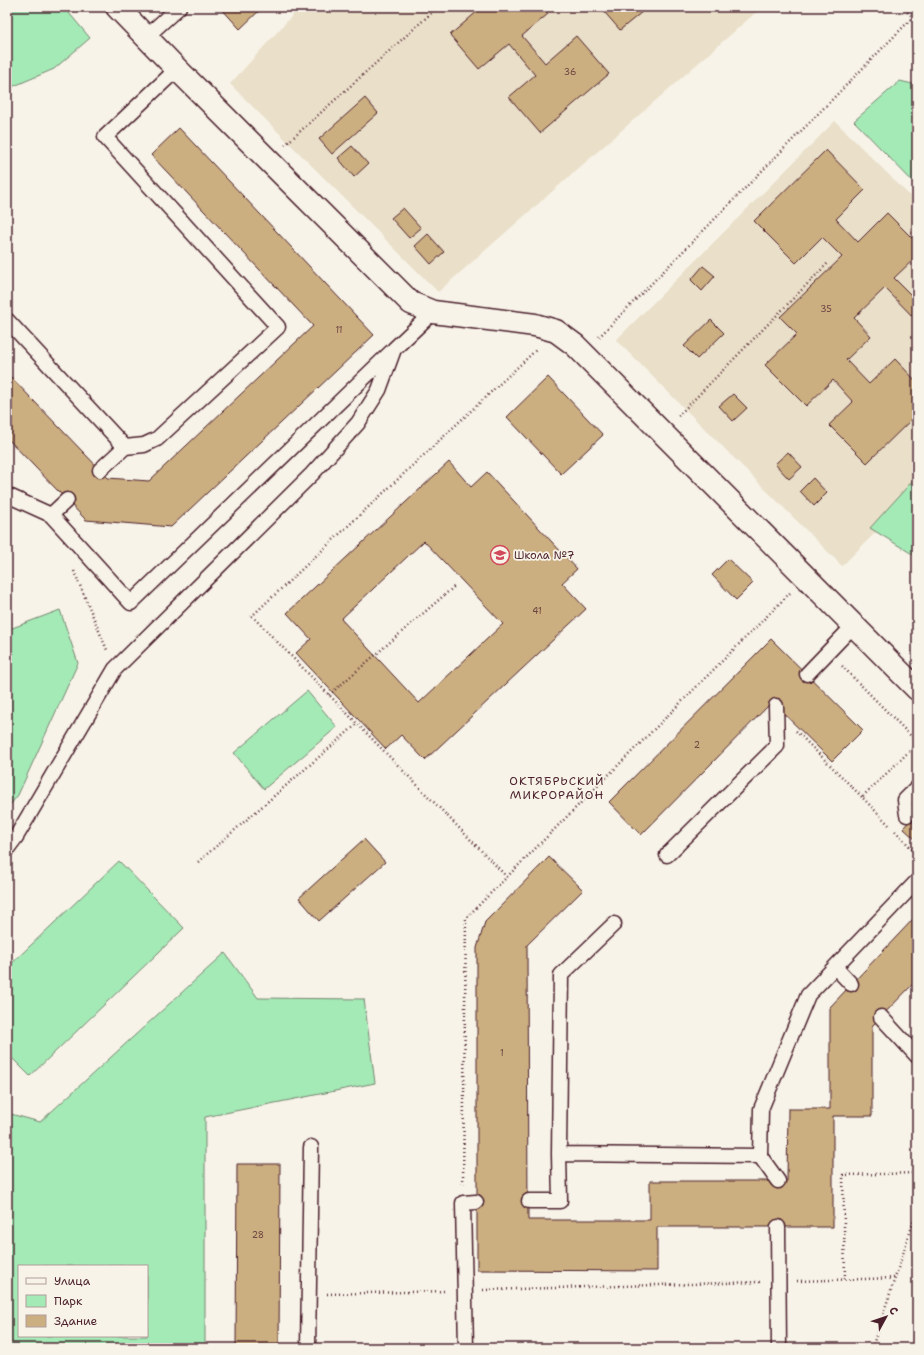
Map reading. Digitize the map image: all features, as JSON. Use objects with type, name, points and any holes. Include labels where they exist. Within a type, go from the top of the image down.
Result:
[{"type":"street","points":[[117,7],[411,303],[433,312],[535,325],[556,331],[575,345],[917,689]]},
{"type":"lane","points":[[146,37],[179,7]]},
{"type":"lane","points":[[100,470],[124,447],[144,445],[157,439],[278,327],[105,137],[177,69]]},
{"type":"lane","points":[[7,495],[51,515],[131,603],[433,312]]},
{"type":"lane","points":[[7,320],[124,447]]},
{"type":"lane","points":[[7,849],[16,837],[116,669],[312,474],[358,423],[379,390],[394,349]]},
{"type":"lane","points":[[51,515],[67,500]]},
{"type":"lane","points":[[807,674],[854,625]]},
{"type":"lane","points":[[667,855],[777,746],[776,709]]},
{"type":"lane","points":[[907,815],[905,800],[917,788]]},
{"type":"lane","points":[[778,1181],[760,1156],[761,1109],[808,995],[917,881]]},
{"type":"lane","points":[[529,1201],[560,1200],[558,1154],[560,975],[614,924]]},
{"type":"lane","points":[[835,967],[851,984]]},
{"type":"lane","points":[[881,1017],[917,1056]]},
{"type":"lane","points":[[308,1348],[311,1147]]},
{"type":"lane","points":[[558,1154],[760,1156]]},
{"type":"lane","points":[[466,1348],[465,1290],[469,1202]]},
{"type":"lane","points":[[778,1227],[779,1348]]},
{"type":"path","points":[[268,160],[438,7]]},
{"type":"path","points":[[901,7],[913,17]]},
{"type":"path","points":[[583,353],[917,14]]},
{"type":"path","points":[[662,432],[829,262]]},
{"type":"path","points":[[508,877],[252,616],[556,331]]},
{"type":"path","points":[[72,567],[116,669]]},
{"type":"path","points":[[469,1202],[466,918],[806,577]]},
{"type":"path","points":[[329,694],[456,585]]},
{"type":"path","points":[[828,652],[917,742]]},
{"type":"path","points":[[776,709],[862,797]]},
{"type":"path","points":[[198,862],[357,724]]},
{"type":"path","points":[[845,1279],[843,1175],[917,1173]]},
{"type":"path","points":[[872,1348],[917,1211]]},
{"type":"path","points":[[309,1294],[895,1278]]},
{"type":"shaded area","points":[[300,7],[762,7],[438,292],[230,84]]},
{"type":"shaded area","points":[[835,121],[917,203],[917,491],[842,566],[616,340]]},
{"type":"green space","points":[[7,7],[64,7],[90,38],[54,69],[7,89]]},
{"type":"green space","points":[[900,81],[917,85],[917,186],[854,121]]},
{"type":"green space","points":[[917,476],[917,557],[870,528]]},
{"type":"green space","points":[[60,610],[78,663],[18,795],[7,809],[7,630]]},
{"type":"green space","points":[[307,691],[337,727],[264,789],[234,753]]},
{"type":"green space","points":[[119,861],[184,928],[30,1076],[7,1053],[7,968]]},
{"type":"green space","points":[[225,953],[258,998],[364,999],[375,1083],[205,1117],[205,1348],[7,1348],[7,1113],[40,1122]]},
{"type":"building","points":[[220,7],[263,7],[240,29]]},
{"type":"building","points":[[478,7],[542,7],[548,14],[522,36],[545,63],[576,36],[609,74],[540,133],[509,97],[535,75],[509,44],[479,69],[450,35],[480,9]]},
{"type":"building","points":[[600,7],[648,7],[620,30]]},
{"type":"building","points":[[365,98],[378,113],[332,154],[319,139]]},
{"type":"building","points":[[179,128],[374,335],[171,527],[86,520],[7,438],[7,373],[108,478],[149,481],[313,326],[151,155]]},
{"type":"building","points":[[352,146],[368,164],[354,177],[338,158]]},
{"type":"building","points":[[826,150],[865,190],[836,219],[858,242],[887,213],[917,243],[917,256],[894,278],[917,301],[917,321],[885,288],[854,318],[871,336],[846,360],[869,384],[895,359],[917,382],[917,414],[867,463],[829,425],[853,402],[833,380],[806,406],[765,365],[797,334],[780,317],[842,257],[822,237],[796,263],[754,221]]},
{"type":"building","points":[[403,208],[421,228],[409,238],[391,218]]},
{"type":"building","points":[[428,234],[444,252],[431,264],[415,246]]},
{"type":"building","points":[[703,266],[715,276],[702,291],[691,280]]},
{"type":"building","points":[[711,320],[724,333],[697,359],[684,346]]},
{"type":"building","points":[[548,377],[603,435],[561,474],[507,417]]},
{"type":"building","points":[[733,394],[747,408],[733,421],[719,406]]},
{"type":"building","points":[[788,452],[802,467],[789,479],[775,464]]},
{"type":"building","points":[[449,462],[471,487],[487,472],[577,569],[562,583],[586,609],[425,760],[401,735],[386,749],[296,653],[311,639],[287,613]],"holes":[[[424,541],[503,624],[419,703],[341,619]]]},
{"type":"building","points":[[813,478],[827,493],[814,506],[800,491]]},
{"type":"building","points":[[728,559],[753,583],[736,600],[712,575]]},
{"type":"building","points":[[771,639],[863,730],[832,761],[772,702],[641,835],[609,802]]},
{"type":"building","points":[[917,813],[917,841],[903,828]]},
{"type":"building","points":[[364,839],[385,862],[319,921],[299,898]]},
{"type":"building","points":[[549,857],[583,890],[527,945],[528,1220],[650,1220],[650,1181],[787,1181],[788,1109],[830,1109],[830,1007],[917,915],[917,980],[872,1026],[872,1116],[833,1116],[833,1227],[657,1227],[657,1271],[477,1270],[477,948],[485,922]]},
{"type":"building","points":[[237,1164],[280,1164],[279,1348],[236,1348]]},
{"type":"place","name":"Школа №7","points":[[500,555]]},
{"type":"district","name":"ОКТЯБРЬСКИЙ МИКРОРАЙОН","points":[[557,788]]}]
